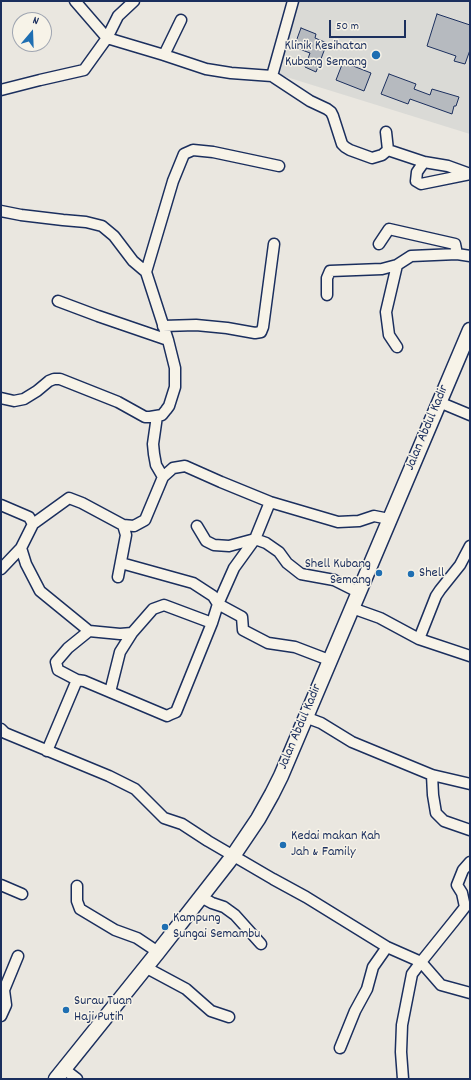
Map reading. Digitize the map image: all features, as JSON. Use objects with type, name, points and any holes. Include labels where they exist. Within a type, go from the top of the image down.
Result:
[{"type":"main road","name":"Jalan Abdul Kadir","points":[[60,1074],[233,856],[258,819],[272,794],[281,776],[470,330]]},
{"type":"street","points":[[75,1],[107,38],[206,69],[231,73],[272,76],[310,101],[331,112],[334,116],[342,144],[345,147],[372,158],[382,155],[388,150]]},
{"type":"street","points":[[1,90],[84,70],[107,38],[118,16],[134,1]]},
{"type":"street","points":[[272,76],[293,1]]},
{"type":"street","points":[[164,55],[181,20]]},
{"type":"street","points":[[386,132],[388,150]]},
{"type":"street","points":[[146,272],[173,181],[184,154],[193,150],[213,152],[279,166]]},
{"type":"street","points":[[388,150],[424,162],[448,166],[470,174]]},
{"type":"street","points":[[424,162],[417,172],[416,181],[421,184],[470,174]]},
{"type":"street","points":[[1,211],[20,215],[86,222],[102,226],[114,236],[133,261],[146,272],[168,340],[175,368],[174,387],[168,406],[162,415],[157,416],[146,417],[118,402],[60,379],[49,381],[24,399],[14,401],[1,398]]},
{"type":"street","points":[[379,244],[389,229],[455,244],[457,254]]},
{"type":"street","points":[[163,326],[196,325],[255,333],[261,332],[274,244]]},
{"type":"street","points":[[327,295],[327,278],[330,271],[382,269],[397,265],[411,256],[457,254],[470,256]]},
{"type":"street","points":[[397,265],[386,312],[389,335],[397,346]]},
{"type":"street","points":[[58,301],[168,340]]},
{"type":"street","points":[[439,402],[470,415]]},
{"type":"street","points":[[157,416],[154,454],[156,465],[163,477]]},
{"type":"street","points":[[1,569],[21,548],[33,524],[69,498],[82,503],[123,525],[134,526],[145,520],[163,477],[173,468],[186,466],[270,502],[338,522],[359,521],[374,516],[389,519]]},
{"type":"street","points":[[89,631],[68,648],[56,662],[58,670],[77,680],[84,681],[167,716],[176,712],[212,623],[218,604],[234,568],[255,539],[270,502]]},
{"type":"street","points":[[1,505],[29,517],[33,524]]},
{"type":"street","points":[[118,577],[126,535],[123,525]]},
{"type":"street","points":[[197,526],[206,541],[214,545],[229,546],[255,539],[266,543],[279,552],[287,563],[301,574],[334,580],[358,592]]},
{"type":"street","points":[[419,639],[436,596],[460,565],[470,546]]},
{"type":"street","points":[[21,548],[26,564],[40,591],[89,631],[120,634],[132,633]]},
{"type":"street","points":[[121,563],[193,583],[213,596],[218,604],[242,617],[243,630],[268,643],[295,647],[329,660]]},
{"type":"street","points":[[110,692],[120,652],[132,633],[153,609],[164,605],[212,623]]},
{"type":"street","points":[[352,608],[380,618],[419,639],[470,656]]},
{"type":"street","points":[[47,751],[77,680]]},
{"type":"street","points":[[305,717],[321,723],[352,742],[432,775],[470,784]]},
{"type":"street","points":[[2,735],[109,776],[135,789],[164,818],[182,824],[233,856],[306,897],[387,947],[420,962],[441,985],[470,992]]},
{"type":"street","points":[[432,775],[436,813],[444,821],[470,830]]},
{"type":"street","points":[[403,1079],[401,1052],[402,1024],[412,974],[465,907],[462,893],[457,885],[463,870],[470,862]]},
{"type":"street","points":[[1,885],[22,894]]},
{"type":"street","points":[[77,886],[77,901],[80,909],[115,930],[137,938],[158,952]]},
{"type":"street","points":[[201,897],[224,907],[235,915],[261,944]]},
{"type":"street","points":[[340,1048],[355,1011],[367,989],[373,967],[387,947]]},
{"type":"street","points":[[1,1016],[6,1005],[2,989],[18,956]]},
{"type":"street","points":[[145,967],[186,989],[211,1011],[229,1017]]},
{"type":"street","points":[[60,1074],[77,1079]]},
{"type":"shaded area","name":"Klinik Kesihatan Kubang Semang","points":[[295,1],[470,1],[470,134],[280,75],[284,35]]},
{"type":"building","points":[[437,14],[470,25],[470,50],[465,64],[454,61],[456,56],[427,46]]},
{"type":"building","points":[[301,28],[316,34],[315,38],[327,43],[316,72],[305,67],[310,53],[294,47]]},
{"type":"building","points":[[343,62],[371,73],[364,91],[336,80]]},
{"type":"building","points":[[389,74],[416,84],[414,89],[430,95],[432,89],[459,97],[452,114],[410,99],[408,104],[381,94]]},
{"type":"place","name":"Klinik Kesihatan Kubang Semang","points":[[376,55]]},
{"type":"place","name":"Shell Kubang Semang","points":[[379,573]]},
{"type":"place","name":"Shell","points":[[411,574]]},
{"type":"place","name":"Kedai makan Kah Jah & Family","points":[[283,845]]},
{"type":"place","name":"Kampung Sungai Semambu","points":[[165,927]]},
{"type":"place","name":"Surau Tuan Haji Putih","points":[[66,1010]]}]
